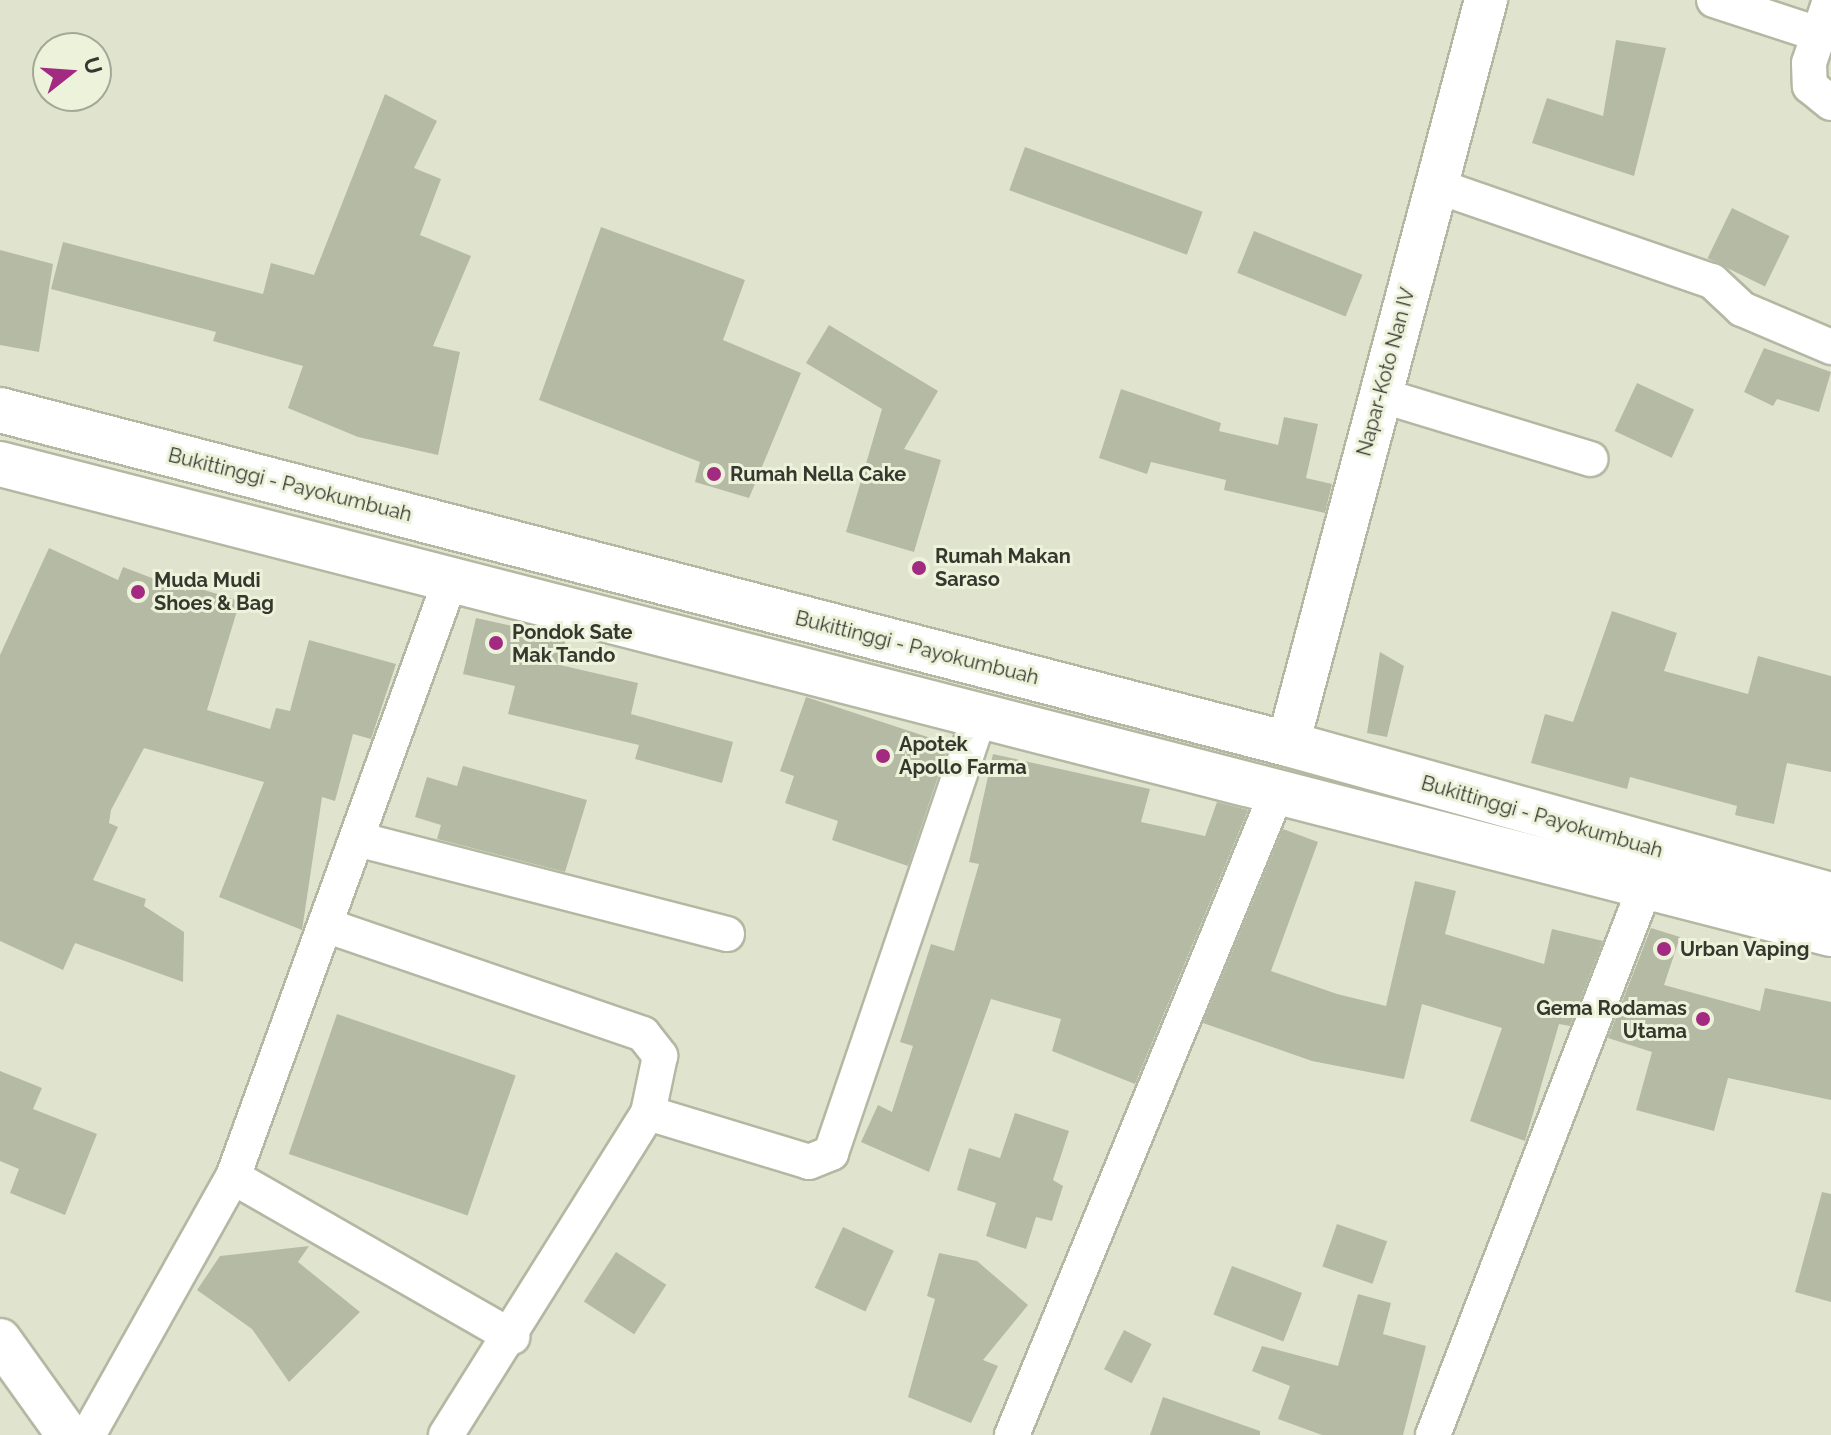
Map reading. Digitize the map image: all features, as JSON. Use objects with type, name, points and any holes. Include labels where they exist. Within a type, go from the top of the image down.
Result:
[{"type":"highway","name":"Bukittinggi - Payokumbuah","points":[[0,410],[1288,744],[1831,895]]},
{"type":"highway","name":"Bukittinggi - Payokumbuah","points":[[0,464],[449,584],[603,620],[762,664],[1831,934]]},
{"type":"highway","points":[[603,620],[618,570]]},
{"type":"highway","points":[[762,664],[775,612]]},
{"type":"street","name":"Napar-Koto Nan IV","points":[[1288,744],[1434,185],[1486,0]]},
{"type":"street","points":[[1714,0],[1818,34]]},
{"type":"street","points":[[1830,0],[1818,34],[1810,86],[1831,103]]},
{"type":"street","points":[[1434,185],[1712,281],[1742,309],[1831,347]]},
{"type":"street","points":[[1380,395],[1590,459]]},
{"type":"street","points":[[88,1435],[233,1177],[449,584]]},
{"type":"street","points":[[648,1113],[809,1162],[826,1160],[979,719]]},
{"type":"street","points":[[1012,1435],[1277,792]]},
{"type":"street","points":[[357,839],[727,934]]},
{"type":"street","points":[[1433,1435],[1645,887]]},
{"type":"street","points":[[325,925],[643,1034],[660,1056],[648,1113],[512,1337],[446,1435]]},
{"type":"street","points":[[233,1177],[512,1337]]},
{"type":"street","points":[[0,1340],[68,1435]]},
{"type":"building","points":[[1616,40],[1666,48],[1634,176],[1532,143],[1547,98],[1603,116]]},
{"type":"building","points":[[385,94],[437,121],[414,168],[441,179],[420,235],[471,256],[433,346],[460,352],[438,455],[358,437],[288,408],[303,366],[213,341],[216,332],[51,289],[63,242],[263,294],[271,263],[314,275]]},
{"type":"building","points":[[1025,147],[1203,212],[1187,255],[1009,190]]},
{"type":"building","points":[[1732,208],[1790,236],[1765,286],[1707,258]]},
{"type":"building","points":[[601,227],[745,280],[723,340],[801,373],[749,498],[695,482],[700,462],[539,400]]},
{"type":"building","points":[[1254,231],[1362,275],[1346,317],[1237,273]]},
{"type":"building","points":[[0,250],[53,264],[39,352],[0,345]]},
{"type":"building","points":[[829,325],[938,391],[904,449],[941,460],[914,552],[846,532],[882,409],[806,363]]},
{"type":"building","points":[[1764,348],[1831,372],[1819,412],[1777,399],[1773,406],[1744,392]]},
{"type":"building","points":[[1637,383],[1694,410],[1672,458],[1615,431]]},
{"type":"building","points":[[1121,389],[1221,423],[1219,431],[1278,445],[1284,417],[1318,424],[1306,478],[1332,484],[1325,513],[1224,490],[1226,480],[1151,462],[1147,474],[1099,458]]},
{"type":"building","points":[[49,548],[118,580],[123,567],[186,591],[188,585],[240,601],[207,710],[270,729],[276,708],[290,711],[309,640],[396,664],[371,739],[353,734],[335,801],[322,797],[302,930],[219,897],[264,782],[144,748],[111,810],[109,823],[118,827],[93,880],[146,899],[144,906],[184,932],[183,982],[75,943],[63,970],[0,941],[0,655]]},
{"type":"building","points":[[1612,611],[1677,633],[1664,671],[1748,694],[1758,656],[1831,676],[1831,772],[1787,763],[1774,824],[1735,815],[1737,806],[1630,777],[1627,789],[1531,763],[1545,714],[1573,722]]},
{"type":"building","points":[[476,618],[566,638],[560,665],[638,683],[631,714],[733,742],[722,783],[635,759],[639,745],[508,714],[515,686],[463,674]]},
{"type":"building","points":[[1380,652],[1404,666],[1387,737],[1367,733]]},
{"type":"building","points":[[806,697],[949,744],[908,866],[832,840],[838,821],[785,803],[794,776],[780,771]]},
{"type":"building","points":[[993,754],[1150,789],[1141,822],[1205,836],[1217,802],[1248,810],[1135,1084],[1052,1051],[1061,1019],[991,999],[929,1172],[861,1142],[878,1105],[892,1112],[913,1046],[900,1042],[931,944],[954,951],[979,864],[969,862]]},
{"type":"building","points":[[463,766],[587,800],[565,872],[437,839],[441,825],[415,817],[427,777],[457,786]]},
{"type":"building","points":[[1283,829],[1318,842],[1271,971],[1337,994],[1386,1006],[1415,881],[1456,891],[1445,934],[1544,964],[1552,929],[1603,941],[1570,1026],[1559,1024],[1525,1141],[1470,1121],[1502,1028],[1422,1004],[1404,1079],[1312,1061],[1203,1023]]},
{"type":"building","points":[[1651,928],[1680,937],[1664,985],[1760,1011],[1765,988],[1831,1002],[1831,1100],[1728,1078],[1714,1131],[1636,1110],[1652,1052],[1608,1038]]},
{"type":"building","points":[[337,1014],[516,1076],[468,1215],[289,1154]]},
{"type":"building","points":[[0,1071],[42,1088],[33,1109],[97,1134],[65,1215],[10,1193],[19,1169],[0,1161]]},
{"type":"building","points":[[1015,1113],[1069,1131],[1053,1180],[1063,1186],[1052,1221],[1036,1217],[1026,1249],[986,1236],[996,1203],[957,1190],[969,1148],[1000,1158]]},
{"type":"building","points":[[1822,1192],[1831,1194],[1831,1302],[1795,1292]]},
{"type":"building","points":[[1337,1224],[1387,1241],[1372,1284],[1322,1267]]},
{"type":"building","points":[[843,1227],[894,1251],[865,1311],[815,1288]]},
{"type":"building","points":[[309,1246],[298,1262],[360,1312],[289,1382],[252,1329],[197,1290],[220,1256]]},
{"type":"building","points":[[616,1252],[666,1285],[634,1334],[584,1301]]},
{"type":"building","points":[[939,1253],[977,1261],[1028,1305],[983,1360],[998,1366],[971,1423],[908,1397],[935,1299],[927,1296]]},
{"type":"building","points":[[1232,1266],[1302,1293],[1283,1341],[1213,1315]]},
{"type":"building","points":[[1358,1294],[1391,1303],[1383,1334],[1426,1346],[1403,1435],[1322,1435],[1278,1419],[1290,1386],[1252,1371],[1262,1346],[1338,1366]]},
{"type":"building","points":[[1124,1330],[1152,1344],[1132,1383],[1104,1369]]},
{"type":"building","points":[[1163,1397],[1260,1431],[1260,1435],[1150,1435]]},
{"type":"place","name":"Rumah Nella Cake","points":[[714,474]]},
{"type":"place","name":"Rumah Makan Saraso","points":[[919,568]]},
{"type":"place","name":"Muda Mudi Shoes & Bag","points":[[138,592]]},
{"type":"place","name":"Pondok Sate Mak Tando","points":[[496,643]]},
{"type":"place","name":"Apotek Apollo Farma","points":[[883,756]]},
{"type":"place","name":"Urban Vaping","points":[[1664,949]]},
{"type":"place","name":"Gema Rodamas Utama","points":[[1703,1019]]}]
